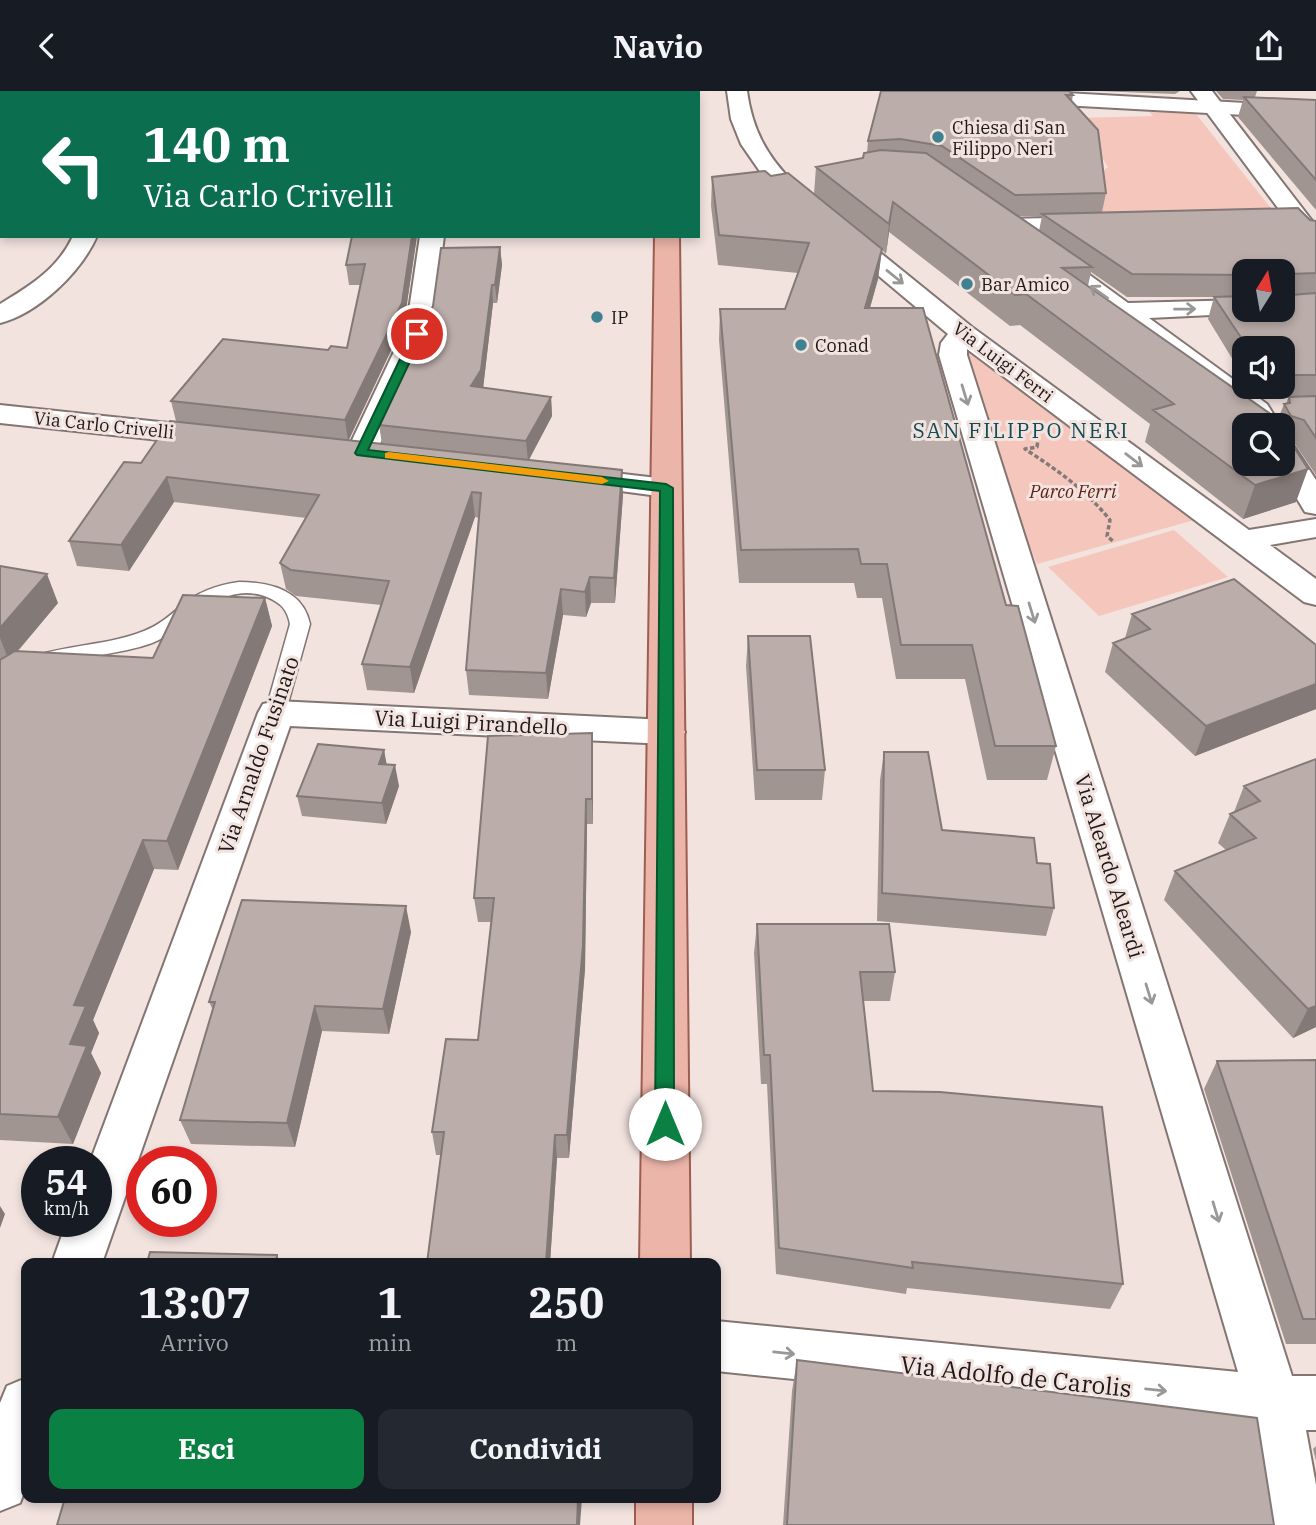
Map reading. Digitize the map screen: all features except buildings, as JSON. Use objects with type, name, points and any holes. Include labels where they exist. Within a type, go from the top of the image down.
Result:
[{"type":"main road","points":[[665,1258],[667,238]]},
{"type":"main road","points":[[664,1503],[664,1525]]},
{"type":"street","name":"Via Luigi Ferri","points":[[737,91],[741,116],[754,152],[765,168],[798,185],[963,333],[1316,595]]},
{"type":"street","points":[[919,91],[1209,99],[1316,113]]},
{"type":"street","points":[[1209,99],[1308,219],[1316,242]]},
{"type":"street","points":[[1117,223],[996,219],[1125,310],[1256,413]]},
{"type":"street","points":[[1271,220],[1308,219]]},
{"type":"street","points":[[0,315],[41,289],[61,272],[74,257],[84,238]]},
{"type":"street","points":[[361,453],[420,324],[432,238]]},
{"type":"street","points":[[1125,310],[1232,308]]},
{"type":"street","name":"Via Aleardo Aleardi","points":[[963,333],[954,343],[952,352],[974,423],[1295,1403],[1295,1525]]},
{"type":"street","points":[[1279,413],[1293,409]]},
{"type":"street","name":"Via Carlo Crivelli","points":[[0,414],[250,441]]},
{"type":"street","points":[[1295,471],[1316,505]]},
{"type":"street","points":[[541,474],[666,488]]},
{"type":"street","points":[[1241,541],[1316,528]]},
{"type":"street","name":"Via Luigi Pirandello","points":[[276,713],[667,732]]},
{"type":"street","name":"Via Arnaldo Fusinato","points":[[112,1166],[276,713]]},
{"type":"street","points":[[79,1258],[86,1237]]},
{"type":"street","name":"Via Adolfo de Carolis","points":[[721,1346],[1295,1403]]},
{"type":"street","points":[[0,1483],[19,1407]]},
{"type":"lane","name":"Via Arnaldo Fusinato","points":[[0,684],[14,672],[53,655],[120,647],[147,638],[169,628],[192,607],[226,588],[254,586],[290,599],[298,610],[300,625],[276,713]]},
{"type":"path","points":[[974,423],[1009,422],[1032,431],[1038,440],[1037,447],[1025,449],[1081,487],[1099,504],[1110,520],[1107,536],[1114,542]]},
{"type":"green space","points":[[1149,112],[1196,114],[1274,212],[1105,215],[1101,211],[1096,169],[1104,170],[1108,167],[1077,118],[1153,116]]},
{"type":"green space","name":"Parco Ferri","points":[[963,333],[1209,516],[1037,564],[955,363]]},
{"type":"green space","points":[[1174,530],[1228,577],[1099,616],[1048,567]]},
{"type":"slow traffic","points":[[389,456],[602,481]]},
{"type":"place","name":"Chiesa di San Filippo Neri","points":[[938,137]]},
{"type":"place","name":"Bar Amico","points":[[967,284]]},
{"type":"place","name":"IP","points":[[597,317]]},
{"type":"place","name":"Conad","points":[[801,345]]},
{"type":"district","name":"SAN FILIPPO NERI","points":[[1021,430]]},
{"type":"route","points":[[417,334],[361,453],[666,488],[665,1124]]}]
